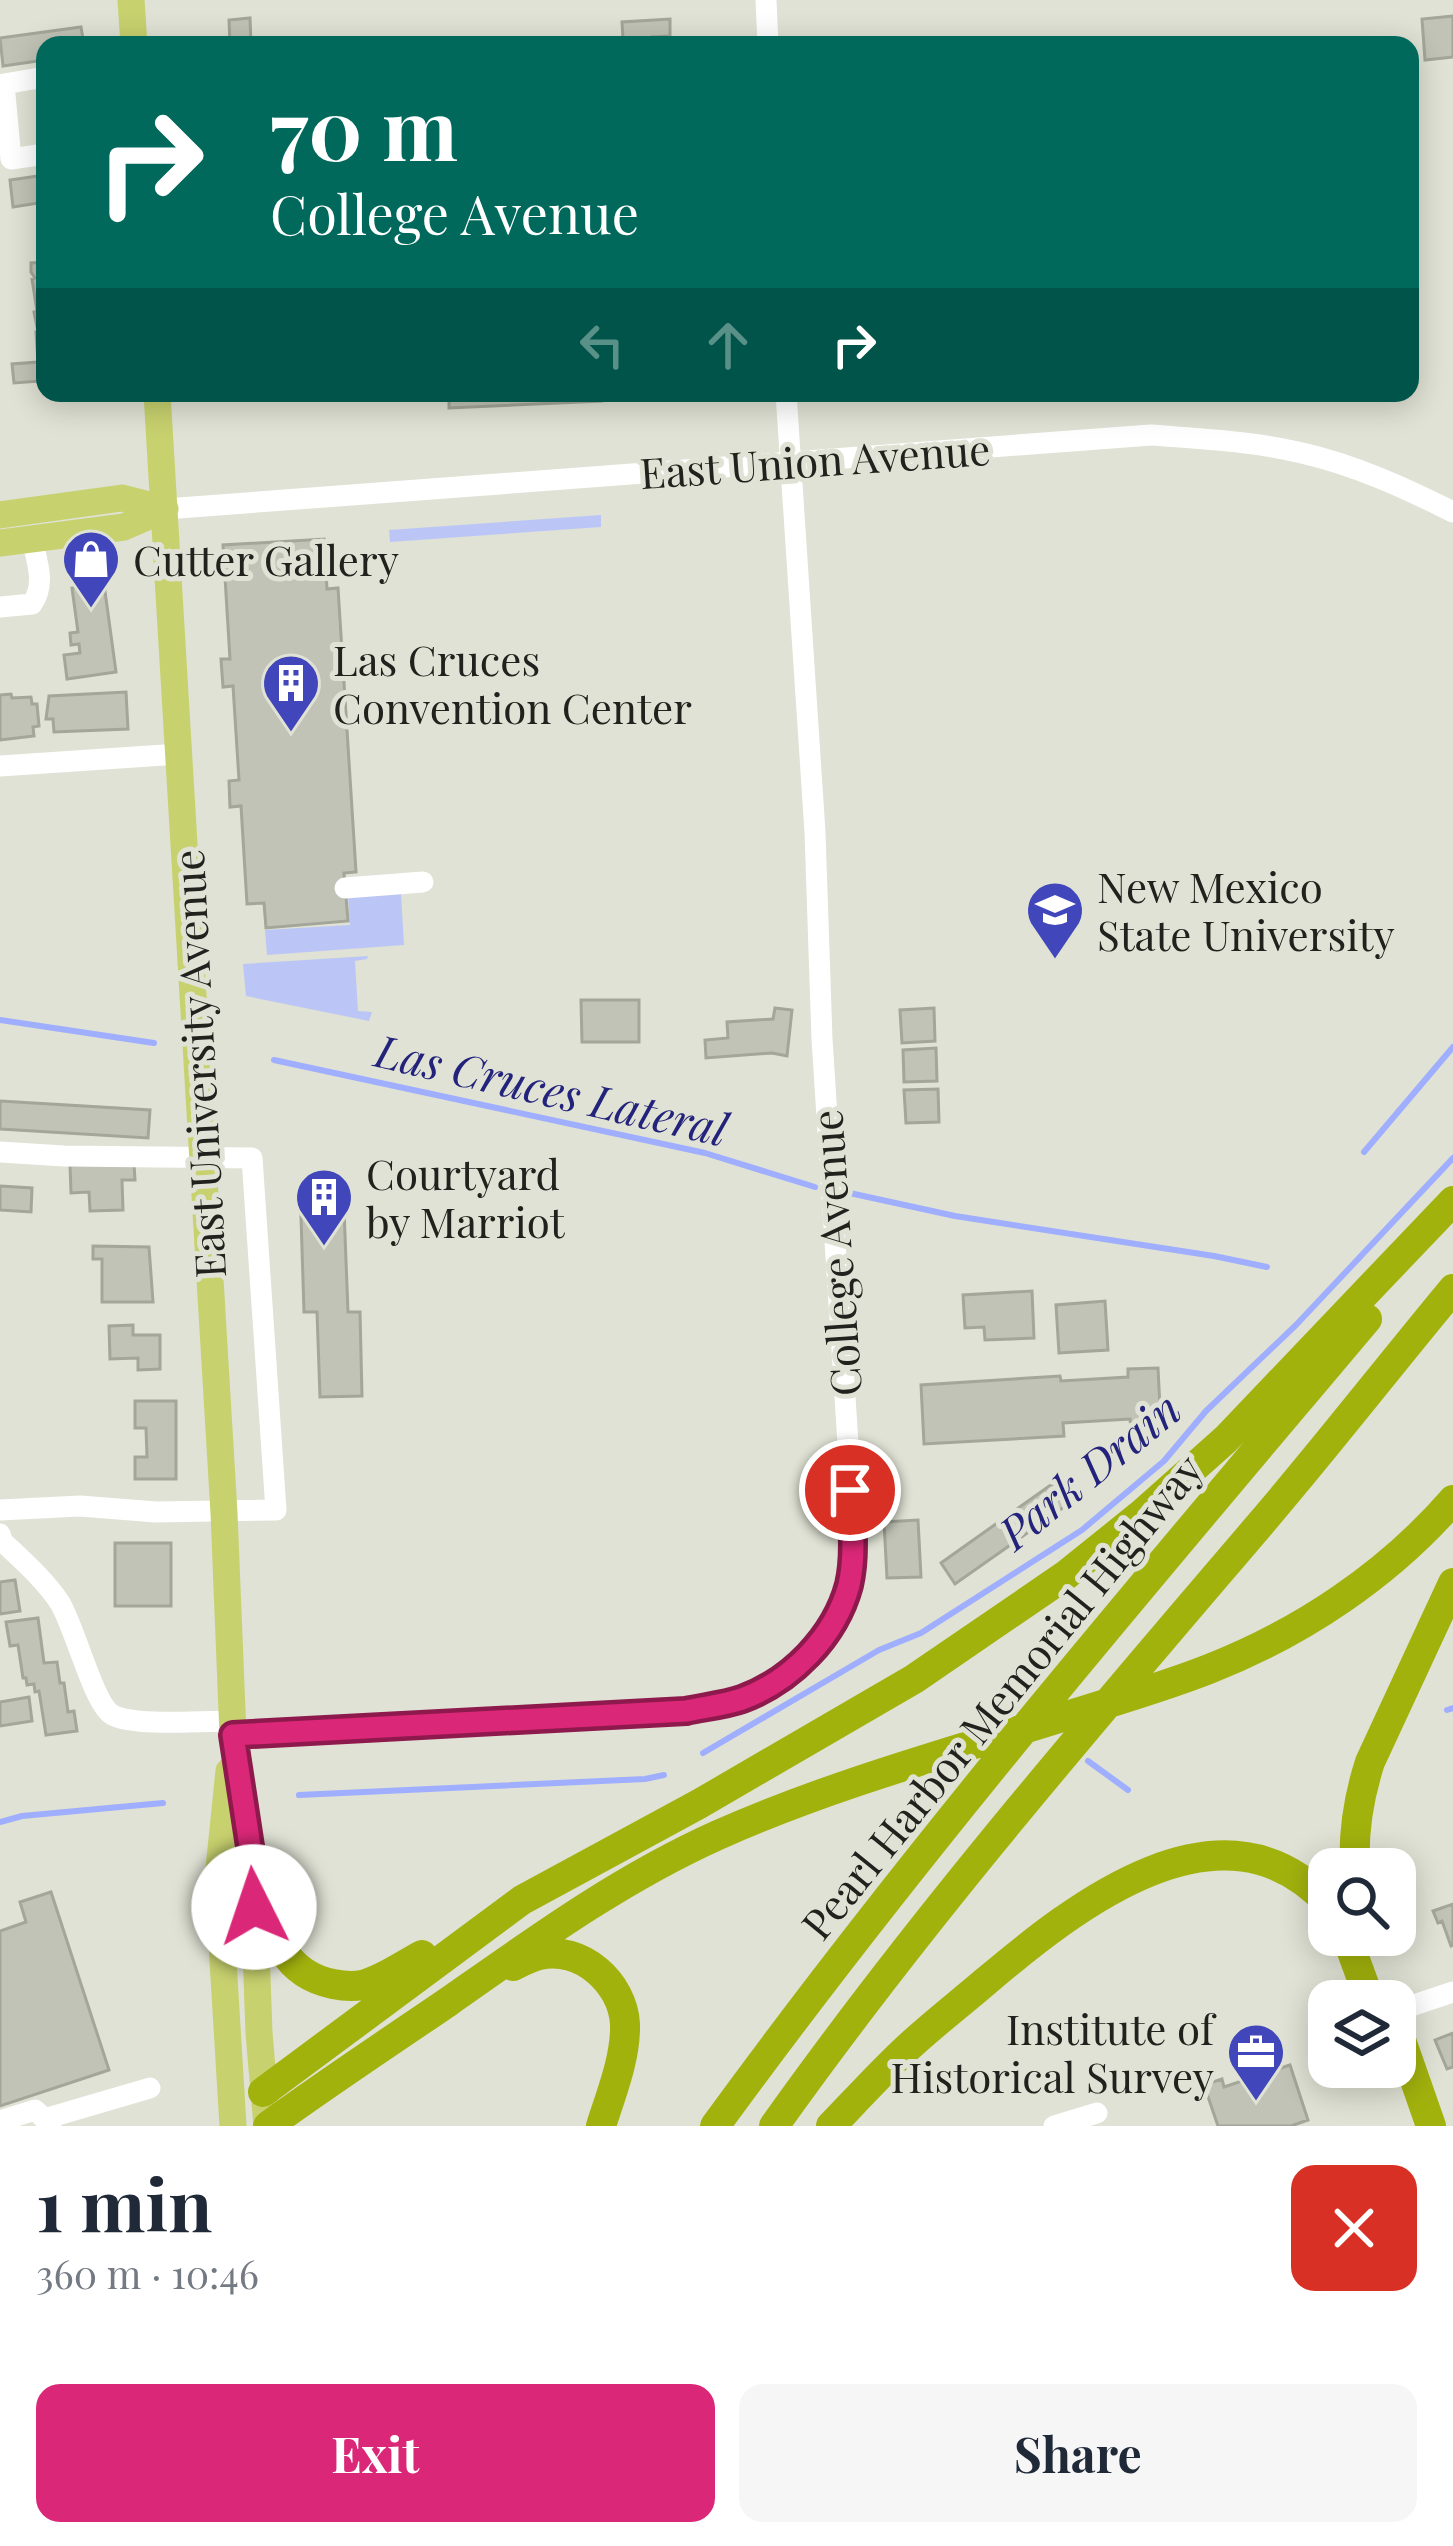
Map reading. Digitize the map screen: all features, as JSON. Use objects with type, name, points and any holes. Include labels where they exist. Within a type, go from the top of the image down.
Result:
[{"type":"highway","points":[[253,1866],[283,1954],[297,1970],[344,1986],[367,1984],[699,1804],[914,1679],[1066,1575],[1226,1439],[1453,1201]]},
{"type":"highway","name":"Pearl Harbor Memorial Highway","points":[[715,2126],[965,1799],[1453,1216]]},
{"type":"highway","name":"Pearl Harbor Memorial Highway","points":[[774,2126],[883,1978],[1453,1289]]},
{"type":"highway","points":[[268,2126],[544,1933],[663,1861],[831,1790],[1166,1684],[1244,1654],[1352,1592],[1453,1500]]},
{"type":"highway","points":[[1356,1848],[1370,1762],[1453,1583]]},
{"type":"highway","points":[[831,2126],[902,2052],[1033,1942],[1135,1877],[1188,1860],[1222,1857],[1258,1860],[1308,1883]]},
{"type":"highway","points":[[263,2092],[522,1900]]},
{"type":"highway","points":[[450,2000],[542,1954],[565,1954],[603,1974],[622,2006],[625,2026],[601,2126]]},
{"type":"highway","points":[[311,2126],[345,2071]]},
{"type":"highway","points":[[1416,2073],[1431,2126]]},
{"type":"highway","points":[[1398,2088],[1411,2126]]},
{"type":"main road","points":[[131,0],[133,36]]},
{"type":"main road","name":"East University Avenue","points":[[158,402],[233,1728],[253,1866],[268,2126]]},
{"type":"main road","points":[[0,515],[122,498],[165,508]]},
{"type":"main road","points":[[0,543],[124,527],[165,508]]},
{"type":"main road","name":"East University Avenue","points":[[227,2122],[218,1878],[233,1728]]},
{"type":"main road","points":[[227,2122],[263,2092]]},
{"type":"street","points":[[766,0],[768,36]]},
{"type":"street","points":[[36,79],[4,84],[11,159],[36,155]]},
{"type":"street","name":"College Avenue","points":[[0,1534],[59,1602],[100,1700],[109,1713],[128,1721],[233,1728],[686,1711],[741,1699],[786,1677],[824,1638],[848,1587],[854,1537],[787,402]]},
{"type":"street","name":"East Union Avenue","points":[[165,508],[1151,435],[1268,446],[1323,459],[1453,512]]},
{"type":"street","points":[[0,608],[32,604],[39,594],[32,539]]},
{"type":"street","points":[[0,766],[179,754]]},
{"type":"street","points":[[345,888],[423,882]]},
{"type":"street","points":[[0,1152],[252,1158],[276,1510],[224,1513],[80,1506],[0,1510]]},
{"type":"street","points":[[1416,2004],[1453,1992]]},
{"type":"street","points":[[0,2121],[35,2110],[48,2122],[150,2088]]},
{"type":"street","points":[[1054,2126],[1097,2113]]},
{"type":"shaded area","points":[[601,515],[601,527],[390,542],[389,530]]},
{"type":"shaded area","points":[[401,893],[404,945],[267,955],[265,930],[350,925],[348,897]]},
{"type":"shaded area","points":[[368,956],[355,961],[358,1011],[372,1012],[369,1021],[246,996],[243,964]]},
{"type":"building","points":[[1453,16],[1453,57],[1425,60],[1422,19]]},
{"type":"building","points":[[250,18],[251,36],[230,36],[229,20]]},
{"type":"building","points":[[670,19],[670,36],[623,36],[622,22]]},
{"type":"building","points":[[81,27],[82,36],[36,36],[36,61],[3,66],[0,38]]},
{"type":"building","points":[[36,176],[36,203],[13,207],[10,180]]},
{"type":"building","points":[[31,263],[36,263],[36,305],[35,278]]},
{"type":"building","points":[[36,362],[36,381],[14,383],[12,364]]},
{"type":"building","points":[[449,402],[580,402],[449,408]]},
{"type":"building","name":"Las Cruces Convention Center","points":[[324,539],[327,589],[338,588],[356,872],[344,873],[348,921],[266,928],[264,903],[247,904],[241,806],[230,807],[229,781],[239,780],[233,686],[223,687],[221,659],[230,659],[223,545]]},
{"type":"building","name":"Cutter Gallery","points":[[104,584],[116,672],[67,679],[64,655],[80,653],[79,644],[71,645],[70,633],[78,632],[72,588]]},
{"type":"building","points":[[126,692],[128,729],[54,732],[53,719],[46,719],[49,696]]},
{"type":"building","points":[[11,694],[12,698],[31,697],[32,704],[37,704],[39,726],[33,727],[34,736],[0,740],[0,695]]},
{"type":"building","points":[[581,1000],[639,1000],[639,1042],[582,1042]]},
{"type":"building","points":[[775,1008],[792,1010],[787,1056],[706,1058],[705,1040],[728,1038],[727,1022],[773,1019]]},
{"type":"building","points":[[934,1008],[935,1041],[902,1043],[900,1010]]},
{"type":"building","points":[[936,1048],[937,1081],[904,1082],[903,1050]]},
{"type":"building","points":[[938,1089],[939,1122],[906,1123],[904,1090]]},
{"type":"building","points":[[0,1101],[150,1110],[148,1138],[0,1129]]},
{"type":"building","points":[[134,1164],[135,1180],[122,1180],[123,1210],[90,1211],[89,1192],[71,1193],[70,1165]]},
{"type":"building","name":"Courtyard by Marriot","points":[[343,1183],[348,1312],[360,1312],[362,1396],[320,1397],[317,1312],[304,1312],[300,1185]]},
{"type":"building","points":[[0,1186],[32,1188],[31,1212],[0,1210]]},
{"type":"building","points":[[93,1246],[149,1247],[153,1302],[102,1302],[102,1259],[93,1259]]},
{"type":"building","points":[[1032,1291],[1034,1338],[985,1340],[984,1327],[965,1328],[963,1295]]},
{"type":"building","points":[[1105,1301],[1108,1350],[1059,1353],[1056,1305]]},
{"type":"building","points":[[133,1325],[133,1335],[160,1335],[160,1369],[138,1370],[138,1358],[110,1359],[109,1326]]},
{"type":"building","points":[[1158,1368],[1161,1427],[1131,1429],[1130,1419],[1063,1423],[1064,1436],[924,1444],[921,1385],[1060,1376],[1061,1381],[1128,1377],[1128,1369]]},
{"type":"building","points":[[135,1401],[176,1401],[176,1479],[135,1479],[135,1457],[147,1457],[146,1428],[135,1428]]},
{"type":"building","points":[[1052,1484],[1067,1505],[955,1584],[941,1563]]},
{"type":"building","points":[[918,1520],[921,1577],[887,1578],[884,1522]]},
{"type":"building","points":[[115,1543],[171,1543],[171,1606],[115,1606]]},
{"type":"building","points":[[15,1580],[20,1611],[0,1614],[0,1582]]},
{"type":"building","points":[[38,1618],[44,1663],[57,1662],[77,1731],[46,1735],[39,1691],[23,1678],[18,1645],[10,1646],[6,1622]]},
{"type":"building","points":[[29,1697],[32,1721],[0,1726],[0,1702]]},
{"type":"building","points":[[51,1892],[109,2070],[0,2106],[0,1931],[26,1922],[20,1902]]},
{"type":"building","points":[[1453,1904],[1453,1945],[1451,1946],[1433,1911]]},
{"type":"building","points":[[1453,2033],[1453,2067],[1447,2069],[1435,2040]]},
{"type":"building","name":"Institute of Historical Survey","points":[[1290,2065],[1308,2120],[1291,2126],[1218,2126],[1204,2085],[1222,2079],[1224,2087]]},
{"type":"waterway","name":"Las Cruces Lateral","points":[[0,1020],[154,1043]]},
{"type":"waterway","points":[[1364,1152],[1453,1047]]},
{"type":"waterway","name":"Las Cruces Lateral","points":[[274,1060],[705,1153],[815,1187]]},
{"type":"waterway","name":"Park Drain","points":[[703,1753],[879,1650],[921,1633],[1082,1530],[1164,1461],[1206,1411],[1296,1325],[1453,1158]]},
{"type":"waterway","name":"Las Cruces Lateral","points":[[845,1192],[955,1216],[1267,1267]]},
{"type":"waterway","name":"Park Drain","points":[[1447,1710],[1453,1708]]},
{"type":"waterway","points":[[1088,1761],[1128,1790]]},
{"type":"waterway","name":"Park Drain","points":[[299,1795],[664,1775]]},
{"type":"waterway","name":"Park Drain","points":[[0,1822],[163,1803]]},
{"type":"place","name":"Cutter Gallery","points":[[91,610]]},
{"type":"place","name":"Las Cruces Convention Center","points":[[291,734]]},
{"type":"place","name":"New Mexico State University","points":[[1055,961]]},
{"type":"place","name":"Courtyard by Marriot","points":[[324,1248]]},
{"type":"place","name":"Institute of Historical Survey","points":[[1256,2103]]},
{"type":"route","points":[[254,1907],[253,1866],[233,1735],[686,1711],[741,1699],[786,1677],[824,1638],[848,1587],[854,1537],[850,1490]]}]
